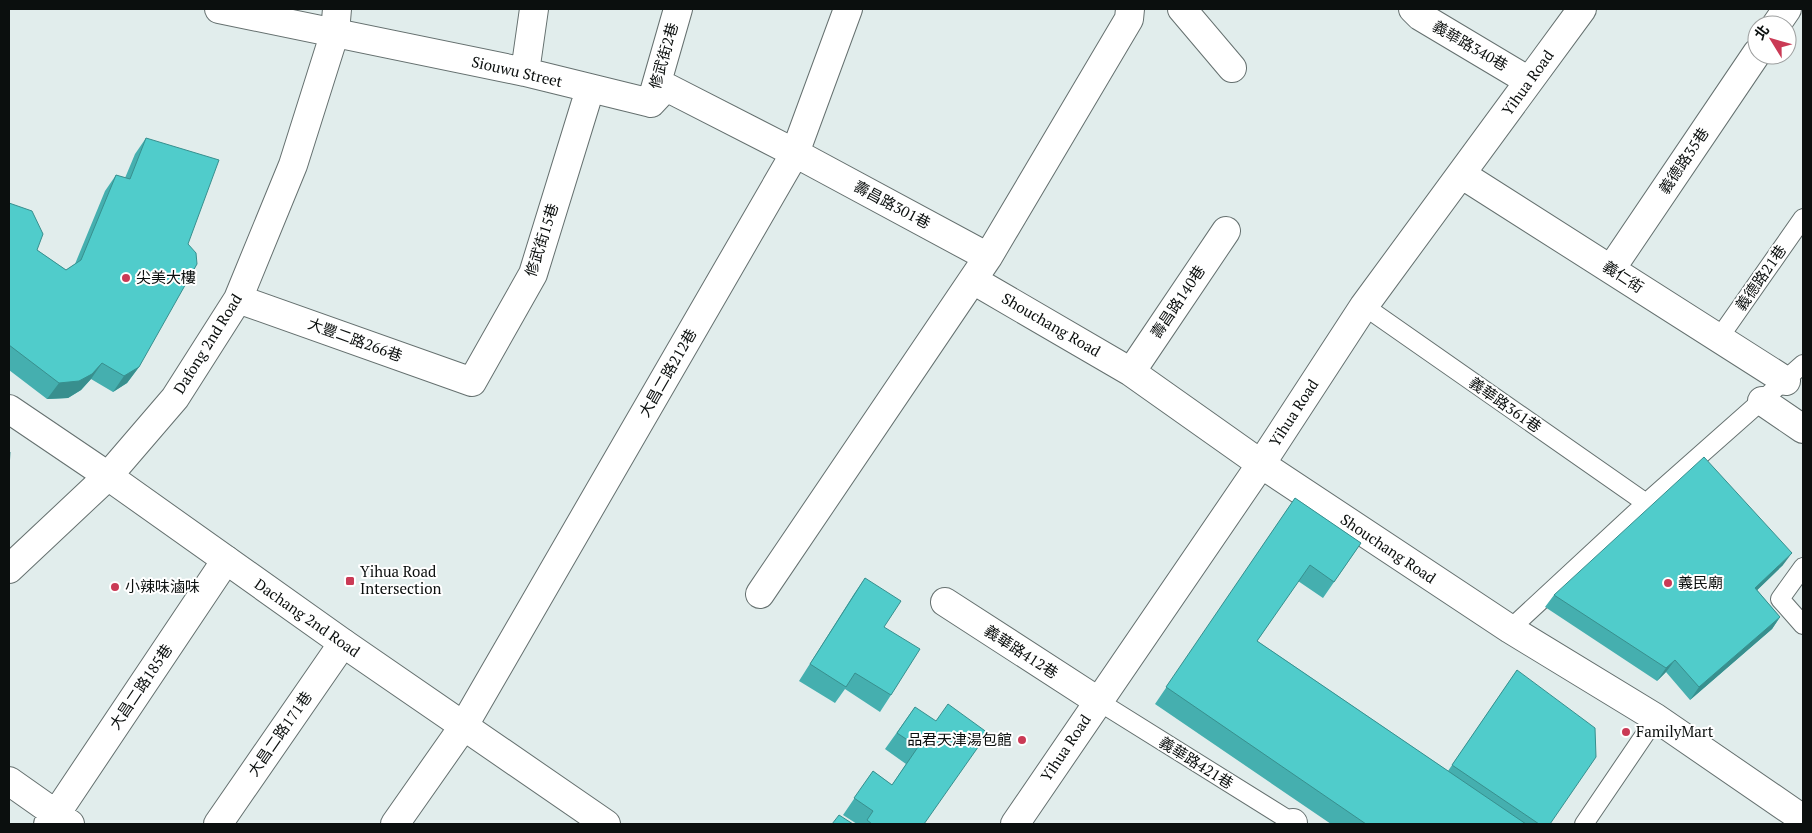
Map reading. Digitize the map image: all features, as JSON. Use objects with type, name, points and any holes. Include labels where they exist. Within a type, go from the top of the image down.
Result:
[{"type":"street","name":"Siouwu Street","points":[[219,9],[336,20],[524,72],[650,103]]},
{"type":"street","points":[[524,72],[534,9]]},
{"type":"street","name":"修武街2巷","points":[[650,103],[678,9]]},
{"type":"street","name":"大昌二路212巷","points":[[395,824],[463,727],[795,153],[848,9]]},
{"type":"street","points":[[760,594],[973,280],[1129,19],[1130,9]]},
{"type":"street","points":[[1182,9],[1232,68]]},
{"type":"street","name":"義華路340巷","points":[[1413,9],[1420,16],[1529,81]]},
{"type":"street","name":"Yihua Road","points":[[1015,824],[1261,464],[1364,306],[1582,9]]},
{"type":"street","name":"Dafong 2nd Road","points":[[9,569],[108,476],[175,398],[238,299],[293,165],[336,20]]},
{"type":"street","name":"義德路35巷","points":[[1611,269],[1749,65]]},
{"type":"street","points":[[650,103],[666,87],[795,153]]},
{"type":"street","name":"修武街15巷","points":[[472,382],[533,274],[590,89]]},
{"type":"street","name":"壽昌路301巷","points":[[795,153],[988,256]]},
{"type":"street","name":"義仁街","points":[[1461,174],[1719,338],[1794,372]]},
{"type":"street","name":"壽昌路140巷","points":[[1131,372],[1226,232]]},
{"type":"street","name":"Shouchang Road","points":[[973,280],[1131,372],[1261,464],[1510,629],[1656,718],[1803,818]]},
{"type":"street","name":"大豐二路266巷","points":[[238,299],[472,382]]},
{"type":"street","points":[[1762,401],[1803,429]]},
{"type":"street","name":"Dachang 2nd Road","points":[[9,409],[108,476],[463,727],[606,824]]},
{"type":"street","name":"大昌二路185巷","points":[[58,821],[226,560]]},
{"type":"street","name":"義華路412巷","points":[[945,602],[1098,701]]},
{"type":"street","name":"大昌二路171巷","points":[[218,824],[343,643]]},
{"type":"street","points":[[9,781],[58,821]]},
{"type":"lane","name":"義德路21巷","points":[[1719,338],[1803,218]]},
{"type":"lane","name":"義華路361巷","points":[[1364,306],[1646,503]]},
{"type":"lane","points":[[1510,629],[1646,503],[1794,372]]},
{"type":"lane","points":[[1803,567],[1780,599],[1803,625]]},
{"type":"lane","name":"義華路421巷","points":[[1098,701],[1293,824]]},
{"type":"lane","points":[[1584,824],[1656,718]]},
{"type":"building","name":"尖美大樓","points":[[146,138],[219,160],[188,244],[196,253],[197,264],[139,367],[124,376],[102,363],[92,374],[79,381],[59,383],[9,345],[9,203],[32,211],[43,234],[37,250],[66,270],[81,260],[116,175],[130,179]]},
{"type":"building","name":"義民廟","points":[[1704,457],[1792,553],[1755,588],[1780,617],[1699,687],[1675,660],[1666,668],[1554,595]]},
{"type":"building","points":[[1295,498],[1361,543],[1334,582],[1310,565],[1257,641],[1526,824],[1366,824],[1166,687]]},
{"type":"building","points":[[865,578],[901,601],[884,627],[920,649],[891,695],[855,673],[846,687],[810,664]]},
{"type":"building","points":[[1517,670],[1595,728],[1596,757],[1550,824],[1539,824],[1452,765]]},
{"type":"building","points":[[948,704],[988,733],[924,824],[872,824],[867,820],[873,811],[854,798],[873,771],[892,785],[918,747],[897,733],[915,707],[936,721]]},
{"type":"building","points":[[839,815],[853,824],[832,824]]},
{"type":"place","name":"尖美大樓","points":[[126,278]]},
{"type":"place","name":"Yihua Road Intersection","points":[[350,581]]},
{"type":"place","name":"義民廟","points":[[1668,583]]},
{"type":"place","name":"小辣味滷味","points":[[115,587]]},
{"type":"place","name":"FamilyMart","points":[[1626,732]]},
{"type":"place","name":"品君天津湯包館","points":[[1022,740]]}]
